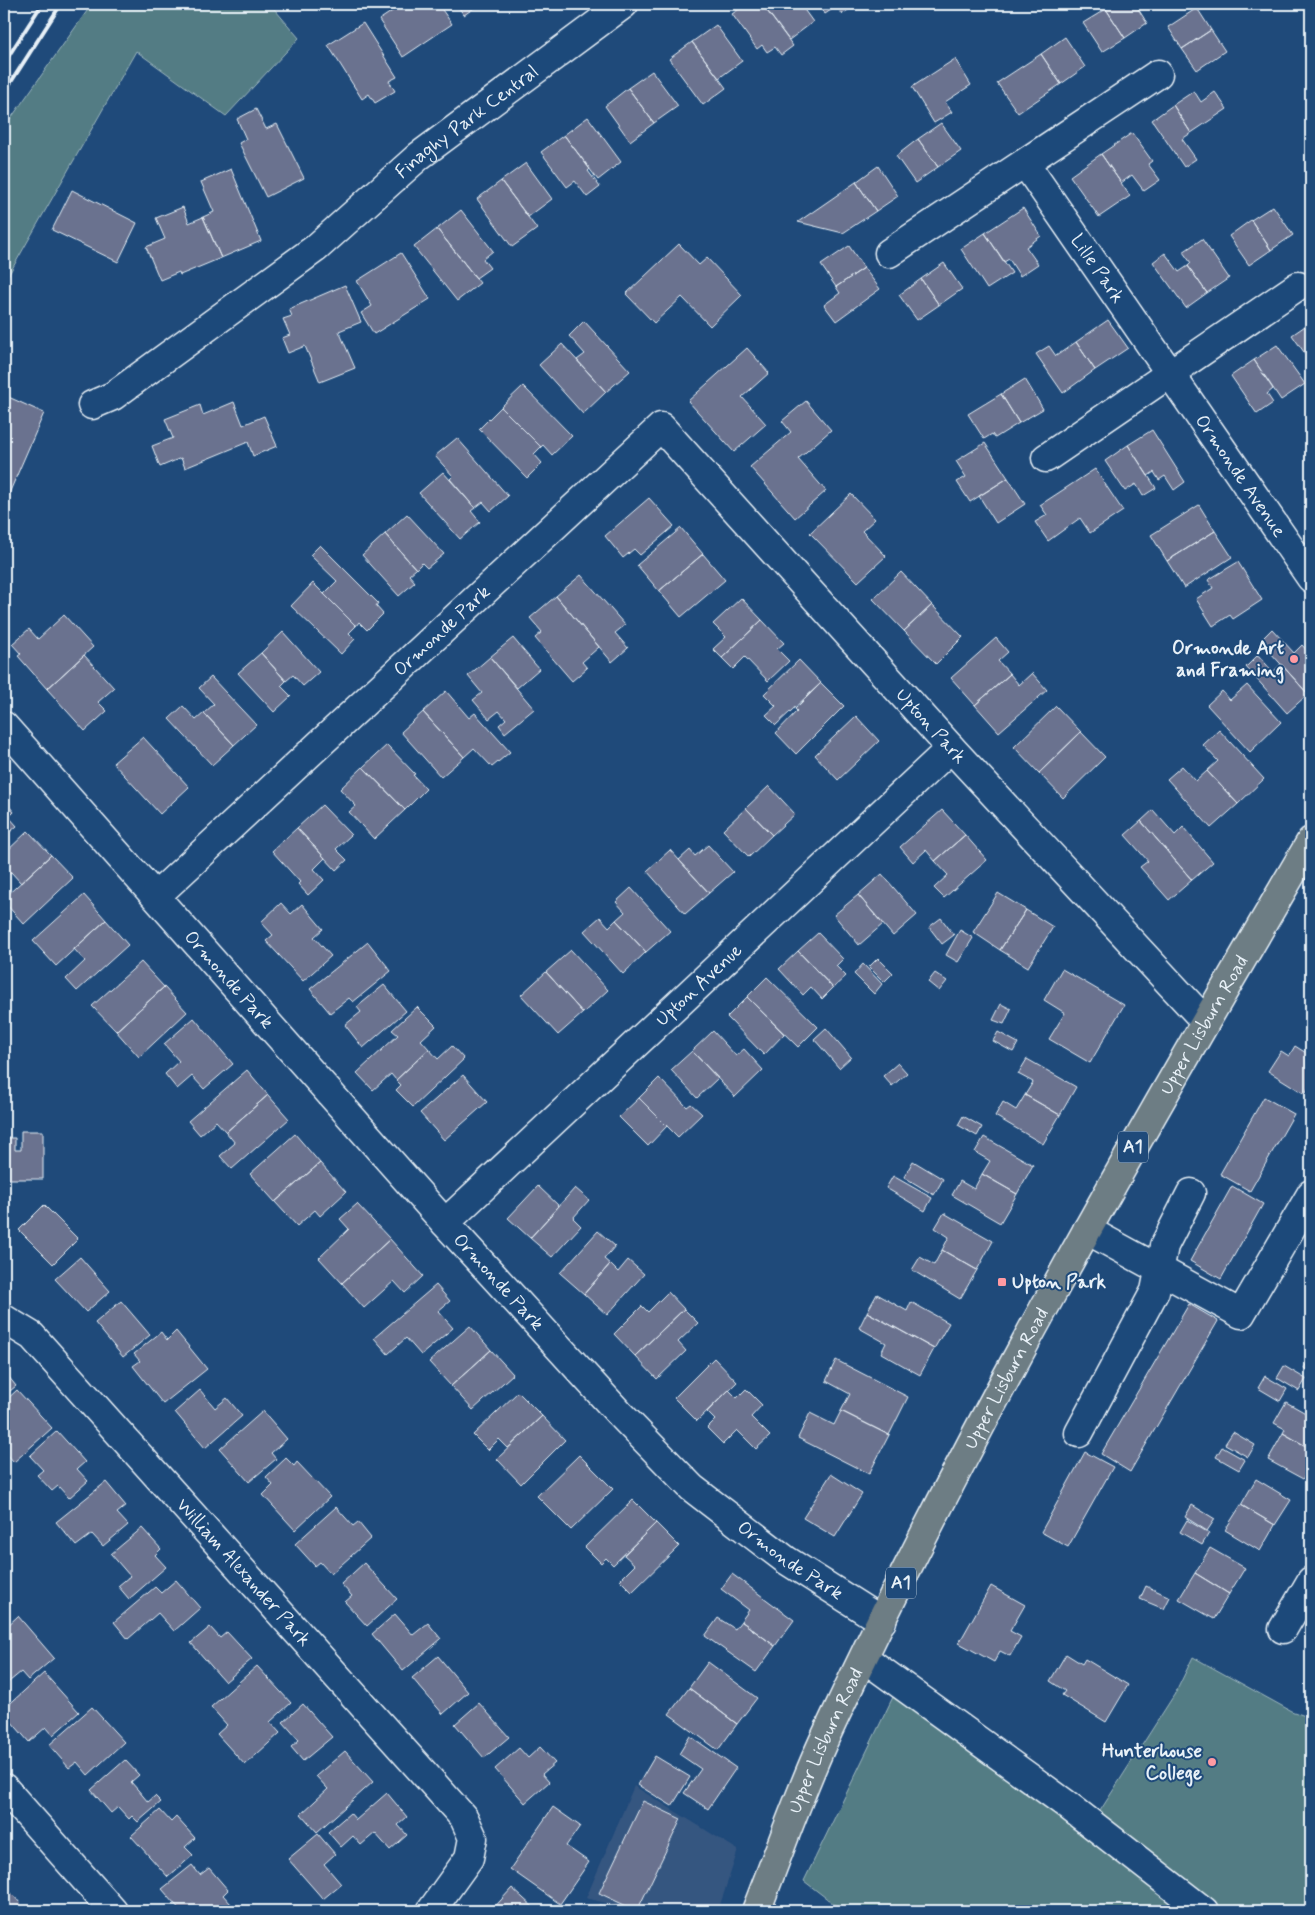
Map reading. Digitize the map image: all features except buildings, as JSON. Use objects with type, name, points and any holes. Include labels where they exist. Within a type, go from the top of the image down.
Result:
[{"type":"main road","name":"Upper Lisburn Road","points":[[756,1911],[822,1745],[964,1458],[1087,1230],[1205,1021],[1311,841]]},
{"type":"street","name":"Finaghy Park Central","points":[[92,405],[113,396],[316,248],[419,156],[624,4]]},
{"type":"street","points":[[889,253],[1158,74]]},
{"type":"street","name":"Lille Park","points":[[1026,163],[1170,374]]},
{"type":"street","points":[[1046,458],[1298,286]]},
{"type":"street","name":"Ormonde Avenue","points":[[1170,374],[1311,578]]},
{"type":"street","name":"Upton Park","points":[[662,427],[951,748],[1205,1021]]},
{"type":"street","name":"Ormonde Park","points":[[156,896],[662,427]]},
{"type":"street","name":"Ormonde Park","points":[[4,726],[445,1223],[618,1412],[692,1488],[786,1560],[882,1621]]},
{"type":"street","name":"Upton Avenue","points":[[445,1223],[951,748]]},
{"type":"street","points":[[1079,1433],[1155,1291],[1164,1246],[1191,1193]]},
{"type":"street","points":[[1087,1230],[1241,1314],[1311,1194]]},
{"type":"street","name":"William Alexander Park","points":[[4,1318],[32,1336],[464,1818],[473,1838],[469,1858],[430,1911]]},
{"type":"street","points":[[1283,1629],[1311,1581]]},
{"type":"street","points":[[864,1658],[1066,1804],[1204,1911]]},
{"type":"street","points":[[4,1788],[113,1911]]},
{"type":"shaded area","points":[[634,1786],[738,1850],[718,1911],[638,1911],[586,1898]]},
{"type":"green space","points":[[92,4],[270,4],[299,38],[226,116],[136,51],[4,283],[4,128]]},
{"type":"green space","name":"Hunterhouse College","points":[[1193,1657],[1291,1711],[1311,1718],[1311,1911],[843,1911],[804,1881],[893,1697],[1084,1831],[1100,1811],[1176,1692]]},
{"type":"railway","points":[[4,63],[42,4]]},
{"type":"railway","points":[[4,93],[61,4]]},
{"type":"place","name":"Ormonde Art and Framing","points":[[1294,659]]},
{"type":"place","name":"Upton Park","points":[[1002,1282]]},
{"type":"place","name":"Hunterhouse College","points":[[1212,1762]]}]
